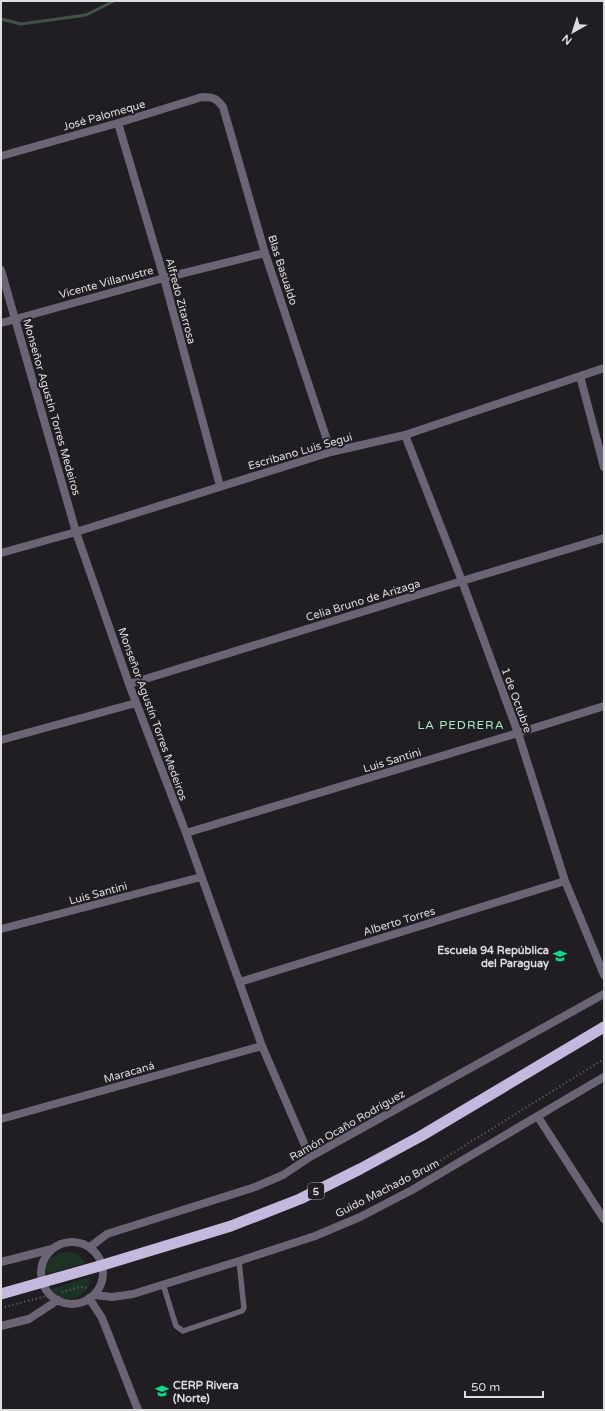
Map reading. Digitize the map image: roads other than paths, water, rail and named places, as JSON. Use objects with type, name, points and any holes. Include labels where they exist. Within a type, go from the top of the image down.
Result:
[{"type":"highway","name":"5","points":[[1,1294],[231,1226],[300,1199],[421,1136],[604,1027]]},
{"type":"street","name":"José Palomeque","points":[[1,156],[118,123],[202,97],[213,97]]},
{"type":"street","name":"Blas Basualdo","points":[[213,97],[218,100],[223,107],[265,252],[331,452]]},
{"type":"street","name":"Alfredo Zitarrosa","points":[[118,123],[164,278],[220,486]]},
{"type":"street","name":"Vicente Villanustre","points":[[1,323],[265,252]]},
{"type":"street","name":"Monseñor Agustín Torres Medeiros","points":[[1,270],[76,532],[129,684],[186,833],[262,1046],[310,1157]]},
{"type":"street","name":"Escribano Luis Segui","points":[[1,553],[76,532],[331,452],[405,435],[604,368]]},
{"type":"street","points":[[580,376],[604,467]]},
{"type":"street","name":"1 de Octubre","points":[[405,435],[462,581],[518,733],[565,881],[604,975]]},
{"type":"street","name":"Celia Bruno de Arizaga","points":[[129,684],[604,538]]},
{"type":"street","points":[[1,740],[136,703]]},
{"type":"street","name":"Luis Santini","points":[[186,833],[604,706]]},
{"type":"street","name":"Luis Santini","points":[[1,929],[201,877]]},
{"type":"street","name":"Alberto Torres","points":[[240,982],[565,881]]},
{"type":"street","name":"Ramón Ocaño Rodríguez","points":[[90,1247],[107,1234],[255,1187],[283,1175],[310,1157],[604,994]]},
{"type":"street","name":"Maracaná","points":[[1,1119],[262,1046]]},
{"type":"street","name":"Guido Machado Brum","points":[[94,1294],[112,1297],[133,1294],[315,1236],[360,1217],[412,1190],[604,1077]]},
{"type":"street","points":[[538,1117],[604,1219]]},
{"type":"street","points":[[1,1262],[52,1249],[64,1242],[79,1242],[90,1247],[99,1256],[103,1265],[104,1275],[102,1284],[94,1294],[82,1302],[68,1304],[51,1295],[42,1283],[41,1270],[43,1261],[52,1249]]},
{"type":"street","points":[[94,1294],[138,1410]]},
{"type":"street","points":[[1,1326],[30,1319],[58,1300]]},
{"type":"lane","points":[[163,1284],[176,1326],[183,1331],[244,1308],[239,1261]]},
{"type":"waterway","points":[[1,19],[21,24],[86,15],[114,1]]},
{"type":"place","name":"Escuela 94 República del Paraguay","points":[[560,956]]},
{"type":"place","name":"CERP Rivera (Norte)","points":[[162,1391]]},
{"type":"district","name":"LA PEDRERA","points":[[461,725]]}]
